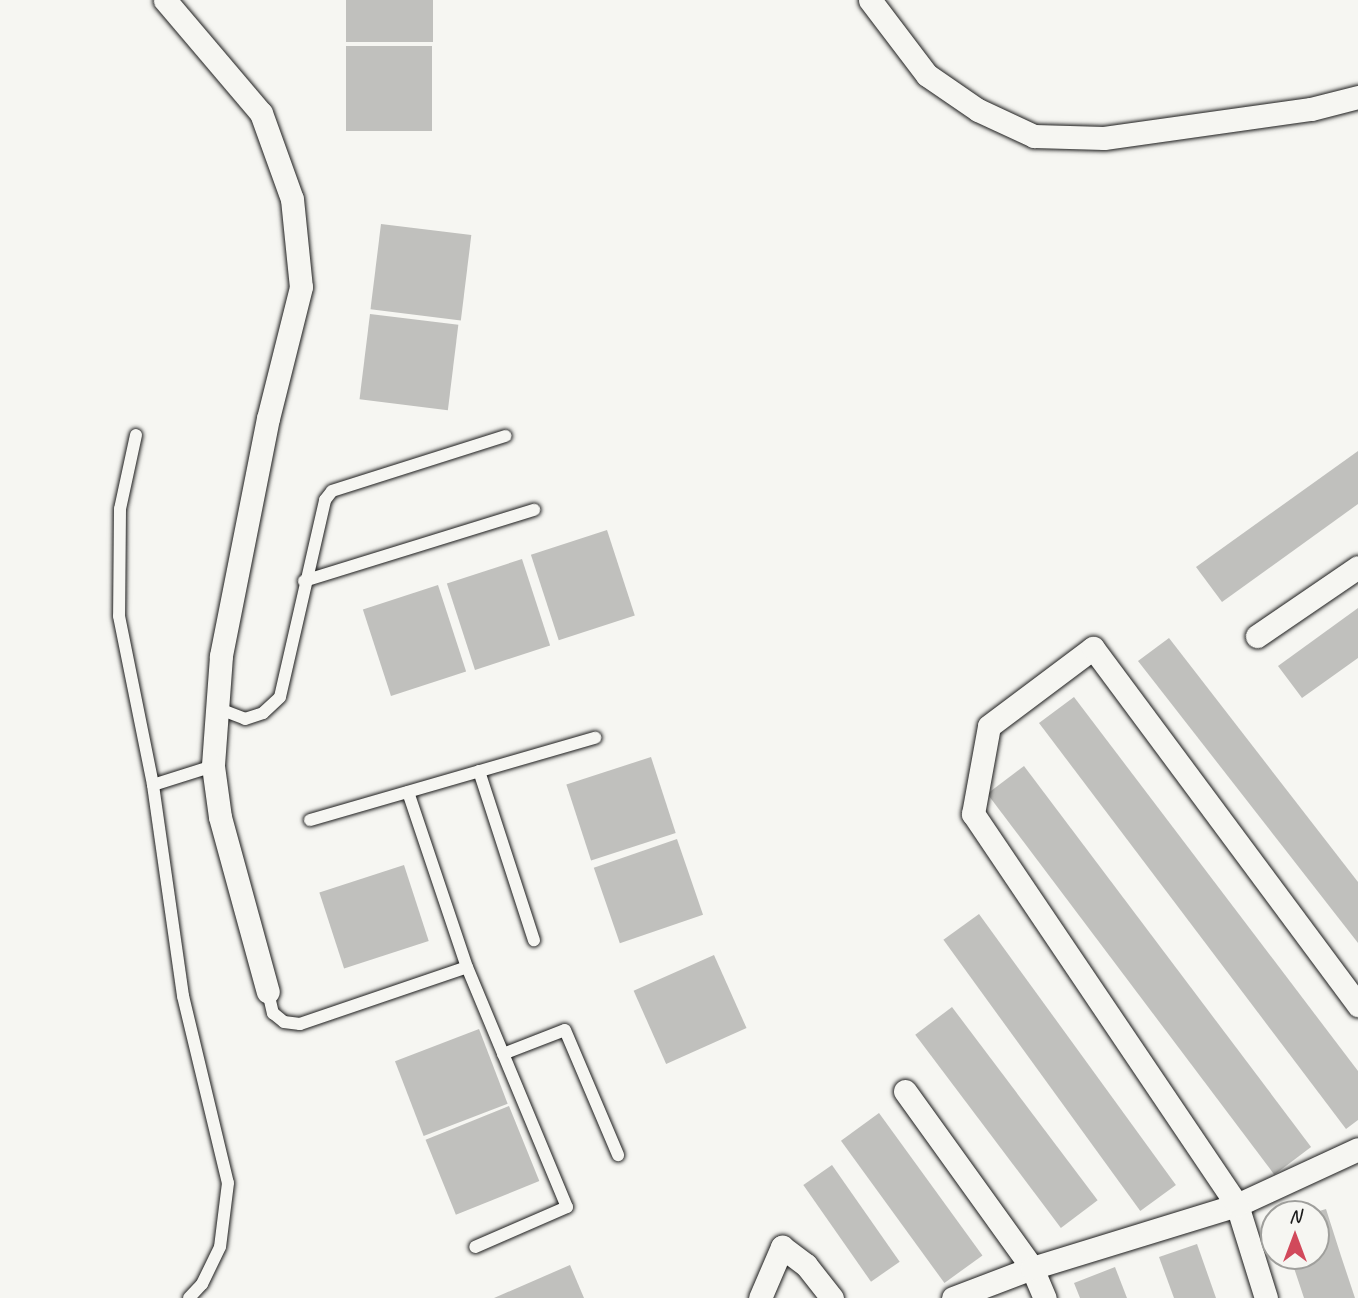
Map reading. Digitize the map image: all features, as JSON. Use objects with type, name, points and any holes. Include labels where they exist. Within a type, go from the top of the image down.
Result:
[{"type":"street","points":[[165,0],[261,113],[292,199],[301,287],[268,418],[221,656],[213,766],[220,817],[268,992]]},
{"type":"street","points":[[870,0],[927,75],[978,110],[1034,136],[1104,138],[1311,109],[1358,96]]},
{"type":"street","points":[[1257,636],[1358,567]]},
{"type":"street","points":[[1266,1298],[1237,1205],[973,814],[989,726],[1094,648],[1358,1005]]},
{"type":"street","points":[[905,1091],[1032,1268],[1045,1298]]},
{"type":"street","points":[[953,1298],[1032,1268],[1237,1205],[1358,1149]]},
{"type":"street","points":[[760,1298],[782,1247],[806,1265],[832,1298]]},
{"type":"lane","points":[[136,435],[120,509],[117,585],[123,648],[153,785],[183,996],[228,1183],[220,1247],[202,1284],[188,1298]]},
{"type":"lane","points":[[217,708],[245,719],[263,713],[280,696],[304,580],[325,500],[332,491],[505,436]]},
{"type":"lane","points":[[304,580],[534,510]]},
{"type":"lane","points":[[310,820],[595,738]]},
{"type":"lane","points":[[153,785],[213,766]]},
{"type":"lane","points":[[479,771],[534,940]]},
{"type":"lane","points":[[408,792],[467,967],[567,1207],[475,1247]]},
{"type":"lane","points":[[268,992],[273,1013],[284,1022],[300,1024],[467,967]]},
{"type":"lane","points":[[503,1054],[565,1030],[618,1155]]},
{"type":"building","points":[[346,0],[433,0],[433,42],[346,42]]},
{"type":"building","points":[[346,46],[432,46],[432,131],[346,131]]},
{"type":"building","points":[[381,224],[471,235],[461,320],[371,309]]},
{"type":"building","points":[[370,314],[458,325],[448,410],[360,399]]},
{"type":"building","points":[[1358,451],[1358,504],[1222,602],[1196,567]]},
{"type":"building","points":[[607,530],[635,616],[559,640],[531,555]]},
{"type":"building","points":[[522,559],[550,646],[475,670],[447,583]]},
{"type":"building","points":[[438,585],[466,672],[391,696],[363,609]]},
{"type":"building","points":[[1358,608],[1358,658],[1302,698],[1278,666]]},
{"type":"building","points":[[1169,638],[1358,882],[1358,943],[1138,661]]},
{"type":"building","points":[[1074,697],[1358,1071],[1358,1120],[1346,1129],[1039,723]]},
{"type":"building","points":[[651,757],[676,833],[591,861],[566,785]]},
{"type":"building","points":[[1024,766],[1311,1147],[1274,1175],[987,794]]},
{"type":"building","points":[[677,839],[703,915],[620,943],[594,868]]},
{"type":"building","points":[[404,865],[429,941],[344,969],[319,893]]},
{"type":"building","points":[[979,914],[1176,1185],[1140,1211],[943,940]]},
{"type":"building","points":[[714,955],[747,1028],[666,1064],[634,991]]},
{"type":"building","points":[[952,1007],[1098,1200],[1061,1228],[915,1035]]},
{"type":"building","points":[[479,1029],[508,1104],[424,1136],[395,1061]]},
{"type":"building","points":[[509,1106],[539,1181],[456,1215],[426,1140]]},
{"type":"building","points":[[879,1113],[982,1255],[944,1283],[841,1141]]},
{"type":"building","points":[[832,1165],[900,1262],[871,1282],[803,1185]]},
{"type":"building","points":[[1330,1221],[1355,1298],[1304,1298],[1295,1270],[1330,1270]]},
{"type":"building","points":[[1197,1244],[1216,1298],[1174,1298],[1159,1257]]},
{"type":"building","points":[[570,1265],[584,1298],[494,1298]]},
{"type":"building","points":[[1115,1267],[1127,1298],[1080,1298],[1074,1283]]}]
